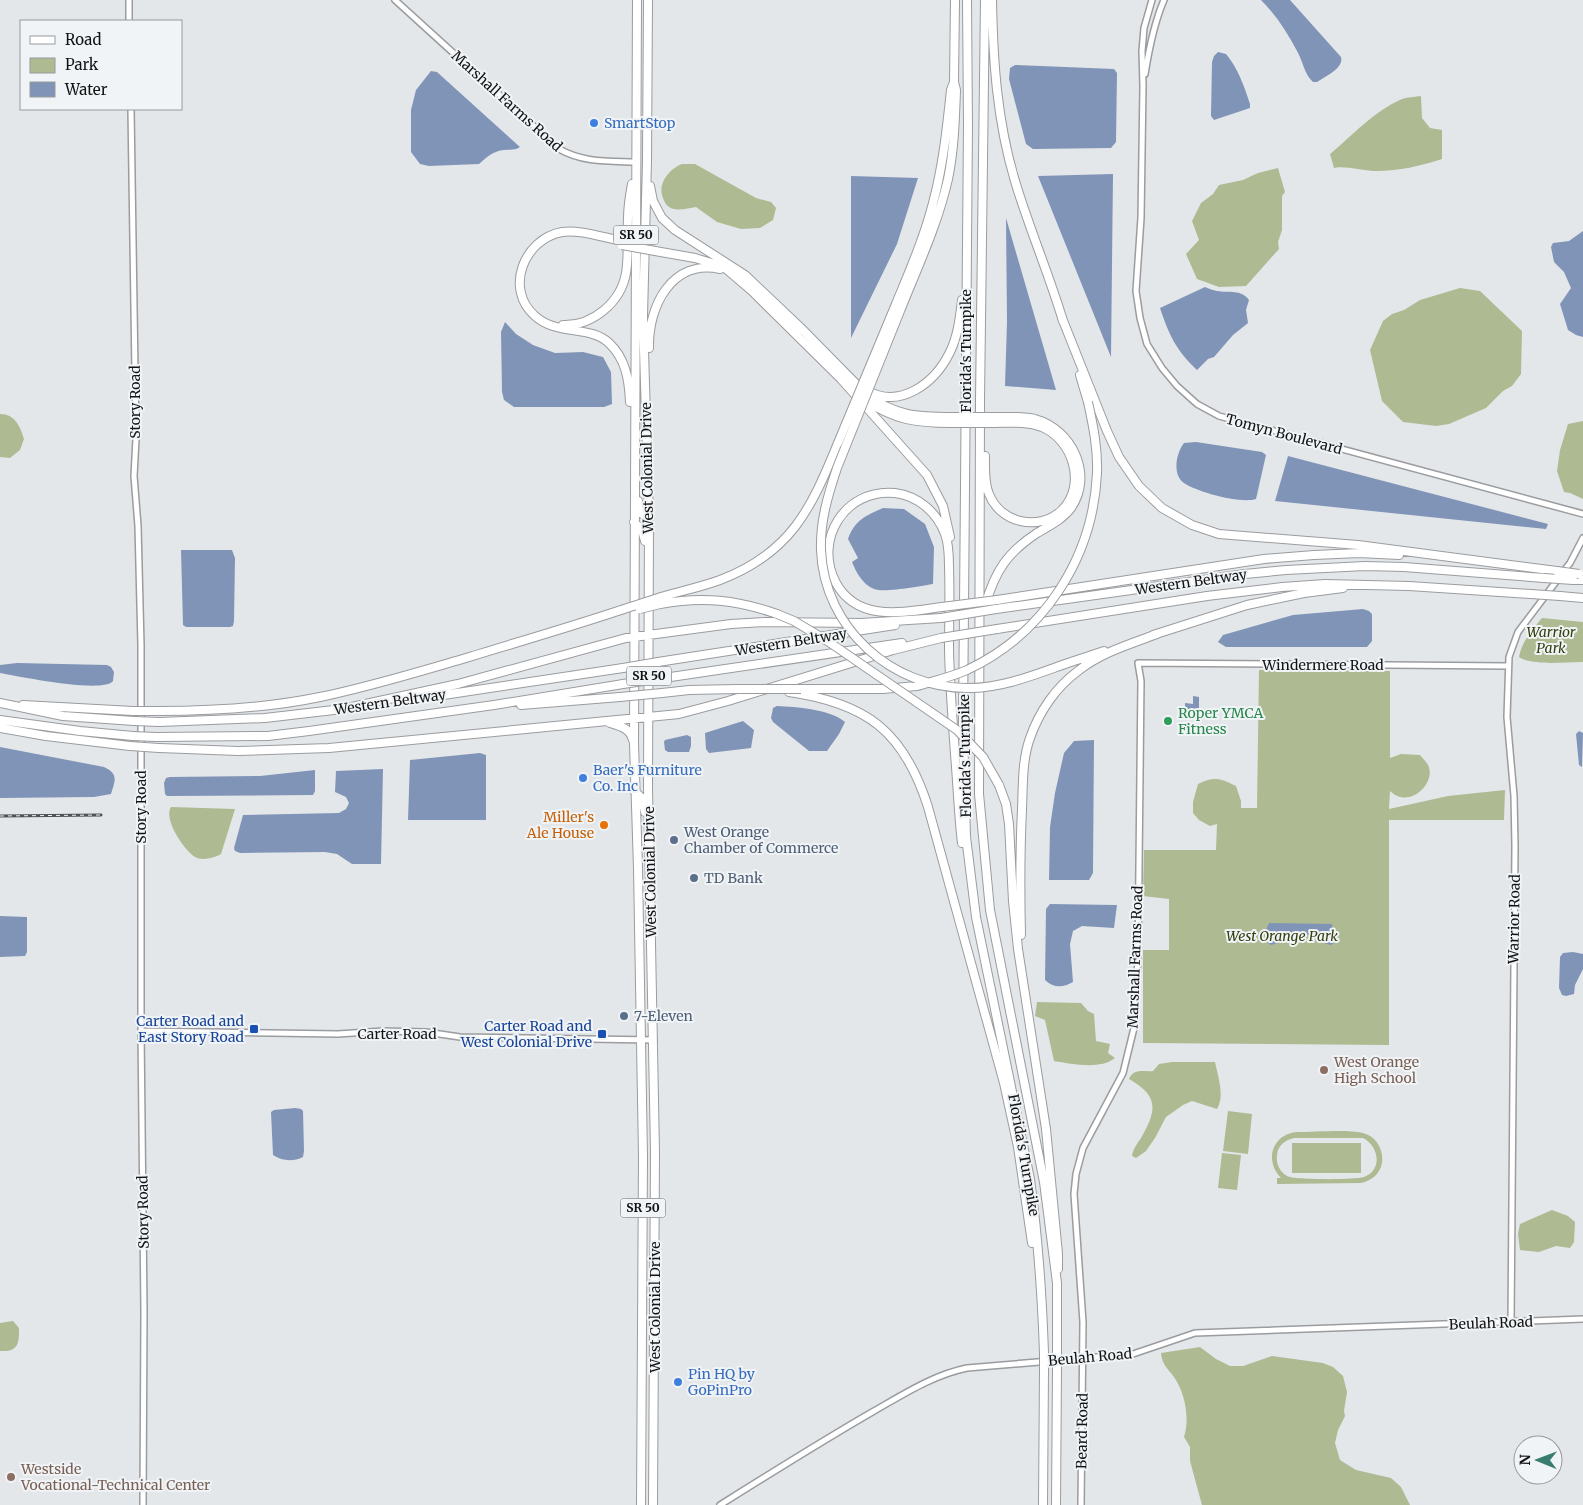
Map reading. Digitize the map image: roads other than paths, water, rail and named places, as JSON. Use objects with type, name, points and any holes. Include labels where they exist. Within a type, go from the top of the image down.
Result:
[{"type":"highway","name":"West Colonial Drive","points":[[637,0],[634,743],[639,912],[643,1243],[641,1505]]},
{"type":"highway","name":"West Colonial Drive","points":[[648,0],[647,161],[643,316],[648,442],[648,778],[656,1217],[653,1505]]},
{"type":"highway","points":[[0,703],[158,711],[226,709],[319,697],[366,687],[412,674],[661,600],[720,580],[764,558],[782,543],[798,523],[813,499],[929,240],[940,210],[948,179],[953,144],[956,99],[954,82],[955,0]]},
{"type":"highway","name":"Florida's Turnpike","points":[[967,0],[963,727],[966,837],[976,917],[1024,1146],[1035,1218],[1042,1293],[1044,1353],[1043,1505]]},
{"type":"highway","name":"Florida's Turnpike","points":[[985,0],[980,400],[979,794],[985,872],[996,942],[1038,1149],[1057,1283],[1056,1505]]},
{"type":"highway","points":[[992,0],[992,48],[997,100],[1015,181],[1092,402],[1119,457],[1139,486],[1162,508],[1192,525],[1226,535],[1358,545],[1557,571],[1579,577]]},
{"type":"highway","points":[[647,161],[652,196],[662,218],[675,230],[745,275],[859,388],[877,402],[902,413],[952,420]]},
{"type":"highway","points":[[636,162],[629,203],[626,273],[614,299],[596,316],[580,324],[571,325],[551,322],[540,315],[531,305],[524,287],[525,268],[534,251],[558,236],[570,235],[622,243],[655,249],[704,256],[724,262]]},
{"type":"highway","points":[[622,243],[571,232],[547,236],[531,249],[524,260],[520,281],[521,292],[526,305],[534,315],[549,326],[593,334],[602,338],[615,349],[623,362],[630,394],[638,508],[641,514],[649,519]]},
{"type":"highway","points":[[655,249],[704,260],[731,272],[752,290],[841,379],[913,457],[928,475],[936,489],[943,506],[950,540],[950,686],[961,836],[976,917]]},
{"type":"highway","points":[[648,442],[651,411],[649,335],[658,302],[674,279],[690,270],[709,268],[731,272]]},
{"type":"highway","points":[[852,380],[869,392],[879,396],[891,397],[913,392],[924,385],[934,375],[950,351],[957,329],[966,276]]},
{"type":"highway","points":[[899,305],[828,492],[821,524],[821,551],[825,574],[837,609],[854,635],[874,656],[901,673],[929,684],[957,688],[991,686],[1013,681],[1222,612],[1275,598],[1372,585]]},
{"type":"highway","points":[[841,379],[863,399],[888,414],[912,421],[1028,418],[1046,423],[1058,430],[1071,445],[1079,466],[1080,484],[1075,501],[1065,515],[1019,546],[1004,562],[991,587],[980,624]]},
{"type":"highway","points":[[980,400],[986,484],[993,502],[1008,516],[1025,522],[1045,520],[1054,516],[1062,510],[1068,501],[1074,484],[1074,466],[1066,447],[1054,434],[1034,424],[993,420]]},
{"type":"highway","points":[[494,705],[511,706],[689,690],[883,689],[916,686],[944,679],[966,670],[1001,651],[1029,628],[1063,586],[1074,564],[1084,540],[1095,494],[1096,447],[1092,402]]},
{"type":"highway","points":[[950,586],[946,536],[933,513],[919,501],[896,493],[874,494],[849,507],[836,523],[828,543],[830,567],[838,586],[853,602],[864,609],[884,613],[942,608],[1264,559],[1359,553],[1471,559]]},
{"type":"highway","points":[[634,522],[644,533],[648,555]]},
{"type":"highway","name":"Western Beltway","points":[[0,703],[63,716],[134,721],[159,722],[265,718],[348,708],[623,668],[996,609],[1245,574],[1365,566],[1404,567],[1544,578],[1579,577]]},
{"type":"highway","name":"Western Beltway","points":[[0,720],[133,736],[268,736],[351,727],[1242,591],[1325,584],[1372,585],[1583,598]]},
{"type":"highway","points":[[661,600],[722,600],[752,606],[794,621],[829,642],[957,730],[983,756],[999,785],[1006,804],[1009,824],[1013,901],[1018,949],[1046,1129],[1058,1254],[1057,1283]]},
{"type":"highway","points":[[348,708],[458,684],[648,634],[730,624],[765,622],[861,623],[942,618]]},
{"type":"highway","points":[[1028,1012],[1022,949],[1021,840],[1024,765],[1029,739],[1048,701],[1062,684],[1079,670],[1101,657],[1157,634]]},
{"type":"highway","points":[[0,728],[46,736],[130,746],[238,751],[329,748],[649,718],[701,709],[868,658],[941,638]]},
{"type":"highway","points":[[738,689],[789,692],[832,700],[861,714],[880,726],[899,746],[922,786],[1004,1083],[1018,1147],[1042,1293]]},
{"type":"highway","points":[[605,722],[626,729],[631,734],[634,743]]},
{"type":"highway","points":[[635,792],[642,798],[649,828]]},
{"type":"highway","points":[[639,912],[646,923],[651,926]]},
{"type":"highway","points":[[639,924],[647,935],[652,953]]},
{"type":"highway","points":[[642,1176],[648,1209],[656,1217]]},
{"type":"highway","points":[[643,1243],[650,1249],[655,1274]]},
{"type":"highway","points":[[642,1377],[647,1414],[654,1422]]},
{"type":"street","points":[[129,0],[129,20]]},
{"type":"street","name":"Marshall Farms Road","points":[[395,0],[559,149],[572,156],[588,160],[636,162]]},
{"type":"street","name":"Tomyn Boulevard","points":[[1152,0],[1144,28],[1142,51],[1141,218],[1136,291],[1140,318],[1147,344],[1162,368],[1177,386],[1197,404],[1219,416],[1583,514]]},
{"type":"street","name":"Tomyn Boulevard","points":[[1143,86],[1149,49],[1164,0]]},
{"type":"street","name":"Story Road","points":[[131,110],[136,439],[134,476],[138,526],[141,645],[143,1505]]},
{"type":"street","name":"Warrior Road","points":[[1511,1322],[1515,846],[1514,796],[1507,717],[1508,666],[1509,657],[1518,632],[1570,563],[1583,538]]},
{"type":"street","name":"Marshall Farms Road","points":[[1083,1358],[1083,1322],[1074,1203],[1076,1174],[1083,1148],[1123,1073],[1133,1036],[1136,1008],[1140,681],[1138,663]]},
{"type":"street","name":"Windermere Road","points":[[1138,663],[1508,666]]},
{"type":"street","name":"Carter Road","points":[[141,1031],[338,1034],[383,1031],[426,1032],[460,1037],[654,1040]]},
{"type":"street","name":"Beulah Road","points":[[720,1505],[845,1428],[926,1381],[953,1371],[968,1368],[1133,1354],[1194,1333],[1583,1319]]},
{"type":"street","name":"Beard Road","points":[[1081,1505],[1083,1358]]},
{"type":"water","points":[[1261,0],[1290,0],[1341,57],[1340,65],[1317,82],[1313,82],[1285,30]]},
{"type":"water","points":[[1218,52],[1226,54],[1234,65],[1250,108],[1214,120],[1211,116],[1212,62]]},
{"type":"water","points":[[1015,65],[1114,69],[1117,73],[1116,142],[1111,148],[1033,149],[1026,144],[1009,79],[1010,68]]},
{"type":"water","points":[[431,71],[437,72],[520,147],[497,152],[479,164],[429,166],[420,164],[411,152],[411,110],[416,90]]},
{"type":"water","points":[[1113,174],[1111,357],[1038,176]]},
{"type":"water","points":[[851,176],[918,178],[897,244],[851,338]]},
{"type":"water","points":[[1006,218],[1056,390],[1005,386],[1007,322]]},
{"type":"water","points":[[1583,231],[1583,337],[1568,330],[1560,304],[1571,288],[1564,272],[1554,262],[1551,247],[1553,243],[1569,241]]},
{"type":"water","points":[[1205,287],[1217,291],[1239,293],[1246,297],[1249,300],[1246,310],[1248,323],[1233,335],[1214,357],[1208,359],[1197,370],[1174,342],[1160,308]]},
{"type":"water","points":[[505,322],[516,334],[533,345],[555,353],[583,352],[603,357],[611,372],[612,404],[604,407],[514,407],[504,400],[502,392],[501,332]]},
{"type":"water","points":[[1196,442],[1262,452],[1266,455],[1256,499],[1230,499],[1198,490],[1184,483],[1178,475],[1177,458],[1184,443]]},
{"type":"water","points":[[1288,456],[1548,524],[1546,529],[1275,501]]},
{"type":"water","points":[[883,508],[904,509],[925,524],[934,547],[933,584],[903,589],[879,590],[866,584],[858,574],[852,562],[858,558],[848,539],[854,527],[861,519]]},
{"type":"water","points":[[181,550],[232,550],[235,558],[233,626],[186,627],[183,625]]},
{"type":"water","points":[[1363,609],[1372,614],[1372,641],[1367,647],[1226,647],[1218,642],[1223,635],[1293,615]]},
{"type":"water","points":[[17,663],[107,665],[114,672],[113,681],[106,685],[77,685],[0,673],[0,665]]},
{"type":"water","points":[[1193,696],[1199,697],[1199,713],[1185,713],[1185,703],[1193,704]]},
{"type":"water","points":[[777,706],[822,711],[845,722],[827,751],[809,751],[773,722],[771,718],[773,708]]},
{"type":"water","points":[[743,721],[754,730],[751,748],[709,753],[706,749],[705,733]]},
{"type":"water","points":[[1579,731],[1583,733],[1582,767],[1579,765],[1576,734]]},
{"type":"water","points":[[687,735],[691,737],[689,752],[668,752],[665,750],[665,740]]},
{"type":"water","points":[[1094,740],[1093,873],[1089,880],[1049,880],[1050,827],[1064,753],[1074,741]]},
{"type":"water","points":[[0,747],[104,767],[112,772],[115,778],[111,794],[94,797],[0,798]]},
{"type":"water","points":[[480,753],[486,755],[486,820],[408,820],[410,760]]},
{"type":"water","points":[[383,769],[381,864],[352,864],[337,854],[325,852],[240,853],[235,851],[234,848],[243,815],[339,813],[346,809],[349,803],[346,797],[335,792],[336,771]]},
{"type":"water","points":[[315,770],[315,791],[313,795],[167,796],[165,794],[164,783],[166,778],[170,777],[260,776]]},
{"type":"water","points":[[1050,904],[1117,905],[1114,928],[1082,926],[1073,931],[1070,944],[1073,982],[1062,986],[1051,985],[1045,980],[1046,909]]},
{"type":"water","points":[[0,916],[27,917],[27,952],[25,956],[0,957]]},
{"type":"water","points":[[1269,923],[1332,924],[1334,943],[1331,945],[1312,936],[1299,934],[1271,945],[1267,942],[1266,930]]},
{"type":"water","points":[[1563,953],[1583,954],[1583,969],[1575,985],[1574,994],[1566,996],[1562,995],[1559,988],[1560,957]]},
{"type":"water","points":[[295,1108],[303,1111],[303,1157],[295,1160],[284,1160],[273,1155],[271,1112]]},
{"type":"railway","points":[[0,816],[101,815]]},
{"type":"place","name":"SmartStop","points":[[594,123]]},
{"type":"place","name":"Roper YMCA Fitness","points":[[1168,721]]},
{"type":"place","name":"Baer's Furniture Co. Inc","points":[[583,778]]},
{"type":"place","name":"Miller's Ale House","points":[[604,825]]},
{"type":"place","name":"West Orange Chamber of Commerce","points":[[674,840]]},
{"type":"place","name":"TD Bank","points":[[694,878]]},
{"type":"place","name":"7-Eleven","points":[[624,1016]]},
{"type":"place","name":"Carter Road and East Story Road","points":[[254,1029]]},
{"type":"place","name":"Carter Road and West Colonial Drive","points":[[602,1034]]},
{"type":"place","name":"West Orange High School","points":[[1324,1070]]},
{"type":"place","name":"Pin HQ by GoPinPro","points":[[678,1382]]},
{"type":"place","name":"Westside Vocational-Technical Center","points":[[11,1477]]},
{"type":"park label","name":"Warrior Park","points":[[1551,640]]},
{"type":"park label","name":"West Orange Park","points":[[1282,936]]}]
